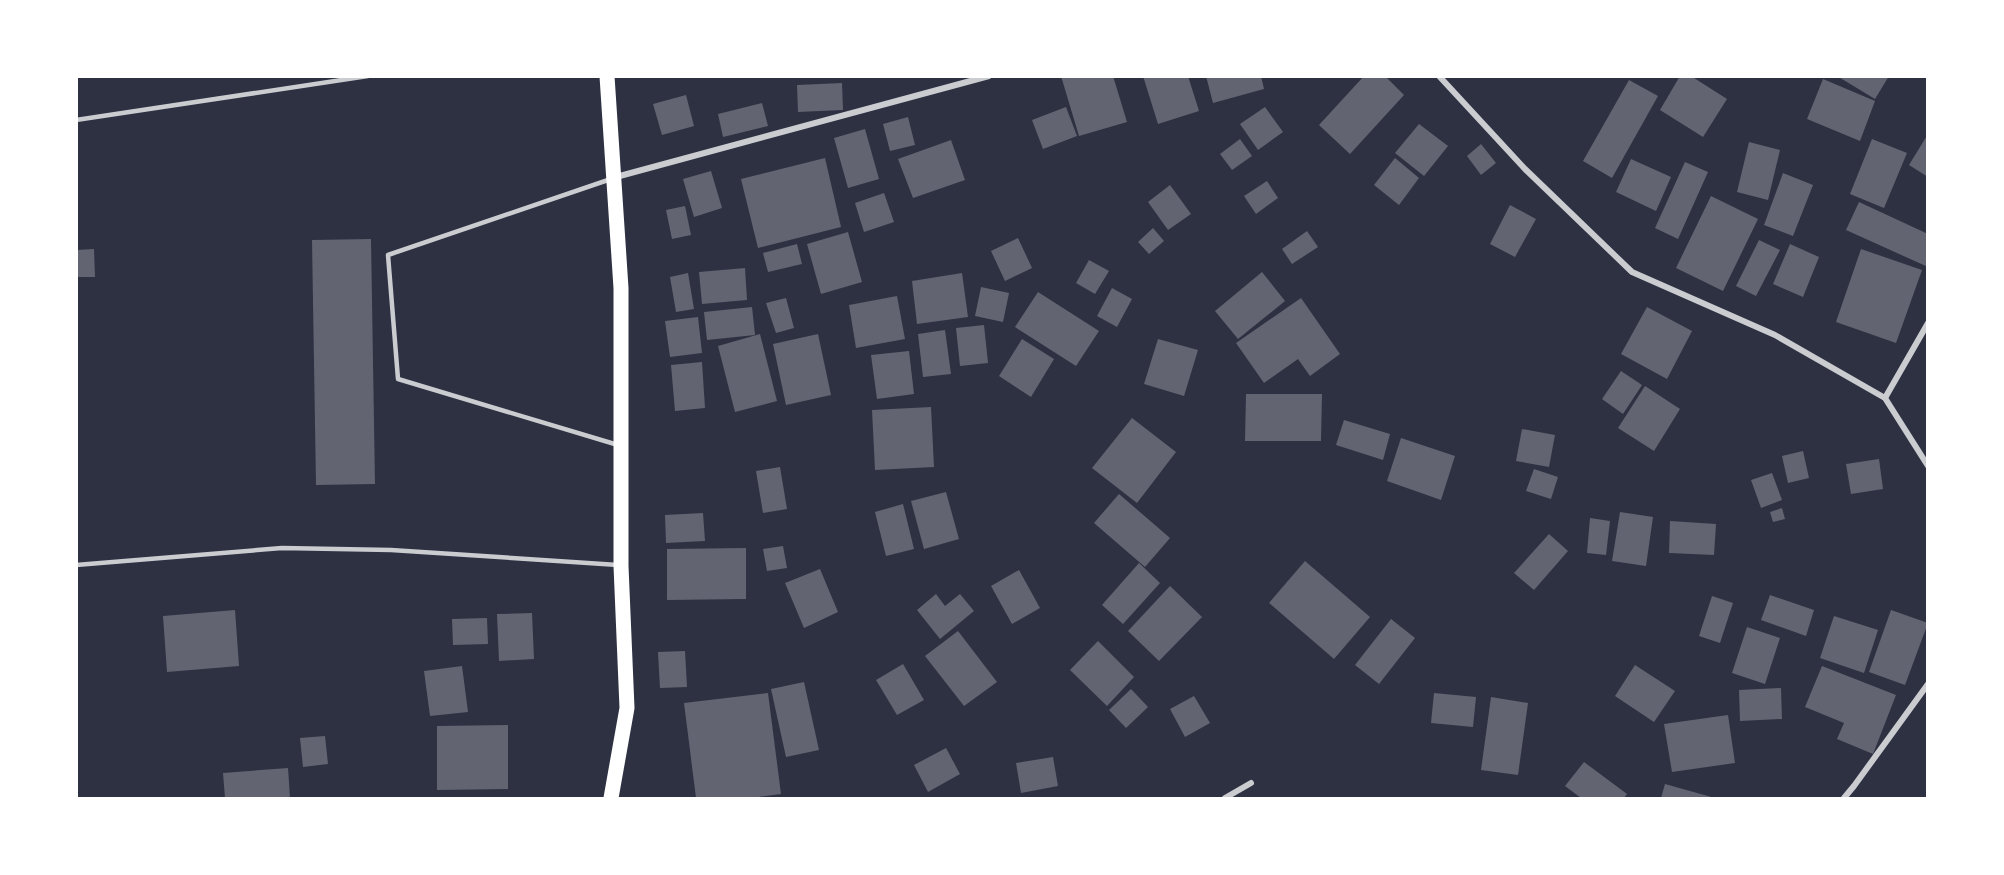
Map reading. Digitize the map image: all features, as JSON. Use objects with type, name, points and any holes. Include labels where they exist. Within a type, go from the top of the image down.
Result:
[{"type":"main road","points":[[607,76],[621,288],[621,566],[627,708],[611,798]]},
{"type":"street","points":[[613,178],[989,76]]},
{"type":"street","points":[[1439,76],[1525,169],[1632,272],[1775,335],[1885,398],[1928,466]]},
{"type":"street","points":[[1885,398],[1928,323]]},
{"type":"street","points":[[1844,798],[1928,684]]},
{"type":"street","points":[[1225,798],[1251,783]]},
{"type":"lane","points":[[76,120],[368,76]]},
{"type":"lane","points":[[613,178],[388,255],[398,378],[620,446]]},
{"type":"lane","points":[[76,566],[282,548],[391,550],[621,566]]},
{"type":"building","points":[[1061,76],[1113,76],[1127,122],[1079,136]]},
{"type":"building","points":[[1143,76],[1188,76],[1199,111],[1158,124]]},
{"type":"building","points":[[1206,76],[1261,76],[1264,89],[1213,103]]},
{"type":"building","points":[[1364,76],[1385,76],[1404,95],[1350,154],[1319,125]]},
{"type":"building","points":[[1680,76],[1691,76],[1727,99],[1703,137],[1660,110]]},
{"type":"building","points":[[1837,76],[1889,76],[1875,99]]},
{"type":"building","points":[[1823,79],[1875,101],[1860,141],[1807,119]]},
{"type":"building","points":[[1629,80],[1658,96],[1612,178],[1583,161]]},
{"type":"building","points":[[842,83],[843,110],[798,112],[797,85]]},
{"type":"building","points":[[686,95],[694,126],[662,135],[653,104]]},
{"type":"building","points":[[762,103],[768,126],[723,137],[718,114]]},
{"type":"building","points":[[1066,107],[1077,136],[1043,149],[1032,120]]},
{"type":"building","points":[[1265,107],[1283,132],[1258,150],[1240,124]]},
{"type":"building","points":[[908,117],[915,145],[890,151],[883,124]]},
{"type":"building","points":[[1419,124],[1448,146],[1424,176],[1395,153]]},
{"type":"building","points":[[865,129],[879,179],[848,188],[834,138]]},
{"type":"building","points":[[1928,134],[1928,177],[1909,165]]},
{"type":"building","points":[[1240,139],[1252,156],[1232,170],[1220,154]]},
{"type":"building","points":[[1872,139],[1907,153],[1884,208],[1850,194]]},
{"type":"building","points":[[951,140],[965,180],[913,198],[898,159]]},
{"type":"building","points":[[1749,142],[1780,150],[1768,200],[1737,192]]},
{"type":"building","points":[[1481,144],[1496,163],[1481,175],[1467,156]]},
{"type":"building","points":[[825,158],[841,227],[758,248],[741,179]]},
{"type":"building","points":[[1395,158],[1419,178],[1399,205],[1374,185]]},
{"type":"building","points":[[1631,159],[1671,177],[1656,211],[1616,192]]},
{"type":"building","points":[[1685,162],[1708,172],[1678,239],[1655,228]]},
{"type":"building","points":[[711,171],[722,208],[694,217],[683,179]]},
{"type":"building","points":[[1783,173],[1813,185],[1793,236],[1764,225]]},
{"type":"building","points":[[1267,181],[1278,198],[1256,214],[1244,196]]},
{"type":"building","points":[[1170,185],[1191,214],[1168,230],[1148,202]]},
{"type":"building","points":[[884,193],[894,222],[864,232],[855,203]]},
{"type":"building","points":[[1711,196],[1758,219],[1723,291],[1676,268]]},
{"type":"building","points":[[1859,202],[1928,234],[1928,267],[1846,230]]},
{"type":"building","points":[[1510,205],[1536,219],[1515,257],[1490,244]]},
{"type":"building","points":[[685,206],[691,235],[672,239],[666,210]]},
{"type":"building","points":[[1153,228],[1164,241],[1149,254],[1138,242]]},
{"type":"building","points":[[1307,231],[1318,247],[1292,264],[1282,249]]},
{"type":"building","points":[[848,232],[862,282],[821,294],[807,244]]},
{"type":"building","points":[[1018,238],[1032,268],[1005,281],[991,251]]},
{"type":"building","points":[[371,239],[375,484],[316,485],[312,240]]},
{"type":"building","points":[[1759,240],[1780,250],[1756,296],[1736,286]]},
{"type":"building","points":[[797,244],[802,264],[768,272],[763,253]]},
{"type":"building","points":[[1790,244],[1819,257],[1803,297],[1773,284]]},
{"type":"building","points":[[94,249],[95,277],[76,277],[76,250]]},
{"type":"building","points":[[1861,249],[1922,270],[1896,343],[1836,322]]},
{"type":"building","points":[[1089,260],[1109,271],[1095,294],[1076,283]]},
{"type":"building","points":[[745,268],[747,300],[702,304],[699,272]]},
{"type":"building","points":[[1262,272],[1285,301],[1238,339],[1215,311]]},
{"type":"building","points":[[688,273],[694,309],[676,312],[670,277]]},
{"type":"building","points":[[962,273],[968,317],[917,324],[912,281]]},
{"type":"building","points":[[981,287],[1009,293],[1003,322],[975,316]]},
{"type":"building","points":[[1112,288],[1132,299],[1117,327],[1097,316]]},
{"type":"building","points":[[1038,292],[1099,331],[1076,366],[1015,327]]},
{"type":"building","points":[[897,296],[905,339],[856,348],[849,305]]},
{"type":"building","points":[[786,298],[794,328],[776,333],[766,303]]},
{"type":"building","points":[[1301,298],[1340,354],[1310,376],[1298,359],[1264,383],[1236,343]]},
{"type":"building","points":[[752,307],[755,335],[707,340],[704,312]]},
{"type":"building","points":[[1647,307],[1692,331],[1667,379],[1621,354]]},
{"type":"building","points":[[698,317],[702,353],[670,357],[665,321]]},
{"type":"building","points":[[984,325],[988,363],[960,366],[956,328]]},
{"type":"building","points":[[945,330],[951,374],[923,377],[918,334]]},
{"type":"building","points":[[760,334],[777,401],[735,412],[718,346]]},
{"type":"building","points":[[818,334],[831,395],[786,405],[773,344]]},
{"type":"building","points":[[1022,339],[1054,359],[1031,397],[999,376]]},
{"type":"building","points":[[1158,339],[1198,350],[1184,396],[1144,384]]},
{"type":"building","points":[[909,351],[914,394],[877,399],[871,355]]},
{"type":"building","points":[[702,362],[705,408],[675,411],[671,365]]},
{"type":"building","points":[[1621,371],[1642,385],[1623,414],[1602,399]]},
{"type":"building","points":[[1645,386],[1680,409],[1654,451],[1618,428]]},
{"type":"building","points":[[1246,394],[1322,394],[1321,441],[1245,441]]},
{"type":"building","points":[[931,407],[934,467],[875,470],[872,410]]},
{"type":"building","points":[[1132,418],[1176,452],[1137,503],[1092,468]]},
{"type":"building","points":[[1344,420],[1390,434],[1383,460],[1336,445]]},
{"type":"building","points":[[1522,429],[1555,435],[1549,467],[1516,461]]},
{"type":"building","points":[[1401,438],[1455,456],[1441,500],[1387,481]]},
{"type":"building","points":[[1803,451],[1809,478],[1788,483],[1782,456]]},
{"type":"building","points":[[1879,459],[1883,489],[1851,494],[1846,464]]},
{"type":"building","points":[[780,467],[787,509],[763,513],[756,471]]},
{"type":"building","points":[[1534,469],[1558,477],[1551,499],[1526,491]]},
{"type":"building","points":[[1772,473],[1782,500],[1761,508],[1751,480]]},
{"type":"building","points":[[946,492],[959,539],[924,549],[911,501]]},
{"type":"building","points":[[1119,494],[1170,538],[1145,567],[1094,523]]},
{"type":"building","points":[[903,504],[914,549],[886,556],[875,512]]},
{"type":"building","points":[[1782,508],[1785,519],[1773,522],[1770,512]]},
{"type":"building","points":[[1620,512],[1653,517],[1646,566],[1612,561]]},
{"type":"building","points":[[703,513],[705,541],[666,543],[665,515]]},
{"type":"building","points":[[1590,518],[1610,521],[1606,555],[1587,553]]},
{"type":"building","points":[[1670,521],[1716,524],[1714,555],[1669,553]]},
{"type":"building","points":[[1549,534],[1568,551],[1534,590],[1514,573]]},
{"type":"building","points":[[783,546],[787,568],[767,571],[763,549]]},
{"type":"building","points":[[746,548],[746,599],[667,600],[667,549]]},
{"type":"building","points":[[1305,561],[1370,617],[1334,659],[1269,603]]},
{"type":"building","points":[[1139,563],[1160,583],[1123,624],[1102,605]]},
{"type":"building","points":[[820,569],[838,612],[804,628],[785,583]]},
{"type":"building","points":[[1019,570],[1040,608],[1012,624],[991,586]]},
{"type":"building","points":[[1170,586],[1202,617],[1159,661],[1128,631]]},
{"type":"building","points":[[936,594],[945,606],[960,594],[974,611],[940,639],[917,610]]},
{"type":"building","points":[[1770,595],[1814,610],[1806,636],[1761,620]]},
{"type":"building","points":[[1712,596],[1733,603],[1720,643],[1699,636]]},
{"type":"building","points":[[235,610],[239,666],[167,672],[163,616]]},
{"type":"building","points":[[1891,610],[1928,623],[1905,685],[1869,672]]},
{"type":"building","points":[[532,613],[534,659],[499,661],[497,614]]},
{"type":"building","points":[[1834,616],[1878,630],[1864,673],[1820,658]]},
{"type":"building","points":[[487,618],[488,644],[453,645],[452,619]]},
{"type":"building","points":[[1391,619],[1415,638],[1379,684],[1355,665]]},
{"type":"building","points":[[1747,627],[1780,638],[1765,684],[1732,673]]},
{"type":"building","points":[[958,631],[997,682],[964,706],[925,656]]},
{"type":"building","points":[[1098,641],[1134,677],[1107,706],[1070,670]]},
{"type":"building","points":[[685,651],[687,687],[660,688],[658,652]]},
{"type":"building","points":[[903,664],[924,700],[897,715],[876,680]]},
{"type":"building","points":[[1635,665],[1675,691],[1654,722],[1615,696]]},
{"type":"building","points":[[462,666],[468,712],[430,716],[424,671]]},
{"type":"building","points":[[1822,666],[1896,695],[1873,754],[1837,739],[1844,723],[1805,707]]},
{"type":"building","points":[[804,682],[819,750],[786,757],[771,689]]},
{"type":"building","points":[[1781,688],[1782,719],[1740,721],[1739,690]]},
{"type":"building","points":[[1131,689],[1148,707],[1126,728],[1109,710]]},
{"type":"building","points":[[768,693],[781,794],[751,798],[696,798],[684,703]]},
{"type":"building","points":[[1434,693],[1476,697],[1473,727],[1431,723]]},
{"type":"building","points":[[1194,696],[1210,723],[1185,737],[1170,709]]},
{"type":"building","points":[[1491,697],[1528,703],[1518,775],[1481,770]]},
{"type":"building","points":[[1728,715],[1735,763],[1672,772],[1664,724]]},
{"type":"building","points":[[508,725],[508,789],[437,790],[437,726]]},
{"type":"building","points":[[325,736],[328,764],[303,767],[300,738]]},
{"type":"building","points":[[946,748],[960,774],[928,792],[914,765]]},
{"type":"building","points":[[1053,757],[1058,786],[1021,793],[1016,763]]},
{"type":"building","points":[[1584,762],[1627,794],[1624,798],[1581,798],[1565,786]]},
{"type":"building","points":[[288,768],[290,798],[225,798],[223,773]]},
{"type":"building","points":[[1665,784],[1715,798],[1661,798]]}]
